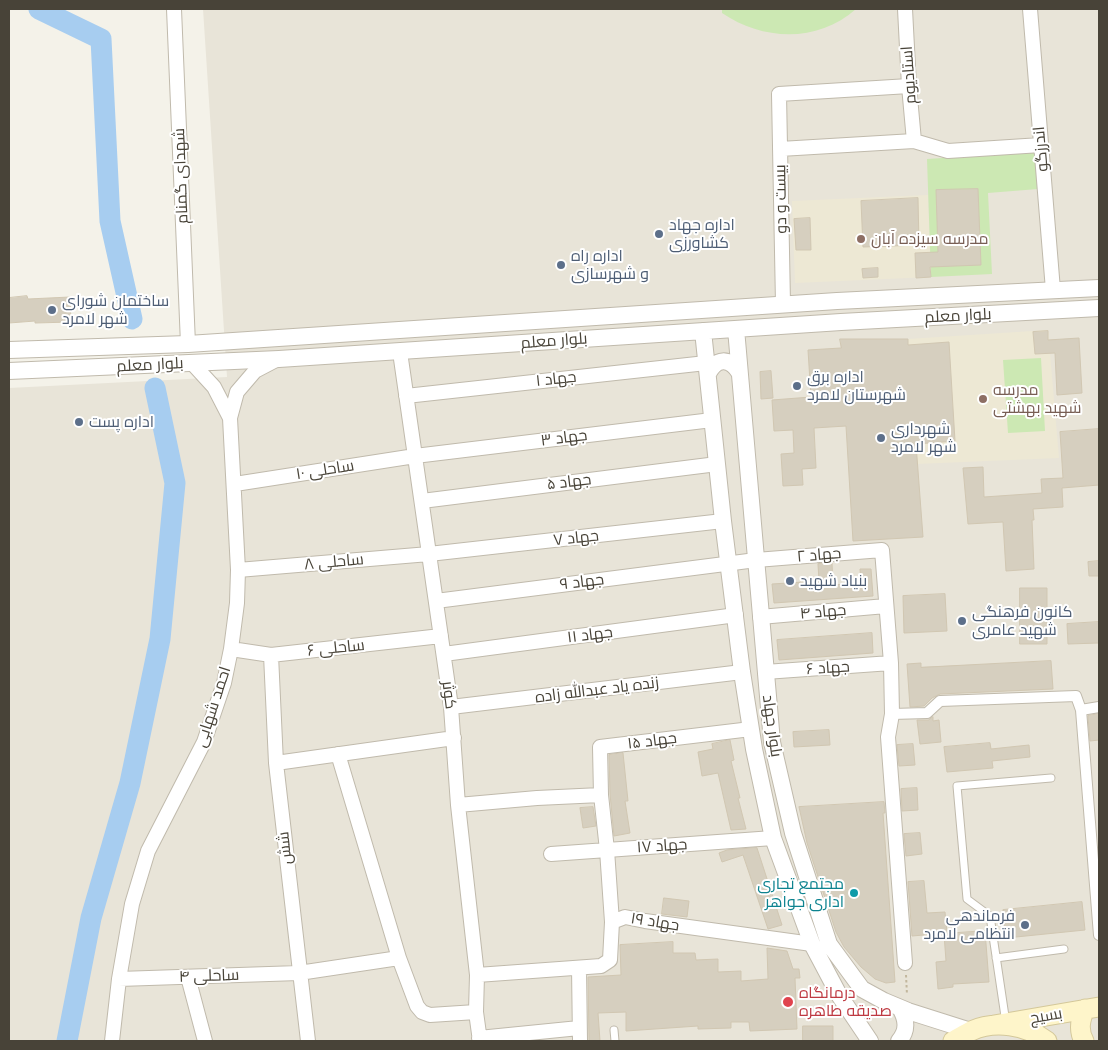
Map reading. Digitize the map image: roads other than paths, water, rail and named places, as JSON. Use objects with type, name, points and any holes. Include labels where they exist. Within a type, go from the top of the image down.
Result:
[{"type":"main road","name":"بسیج","points":[[953,1041],[971,1031],[1000,1024],[1092,1008]]},
{"type":"main road","points":[[1084,1041],[1080,1028],[1081,1018],[1092,1008]]},
{"type":"main road","points":[[1000,1024],[1017,1027],[1039,1035],[1047,1041]]},
{"type":"street","name":"شهدای گمنام","points":[[174,9],[188,344]]},
{"type":"street","name":"استادیوم","points":[[904,9],[914,141]]},
{"type":"street","name":"اندرزگو","points":[[1030,9],[1053,290]]},
{"type":"street","name":"بیست و دو","points":[[783,304],[779,94],[909,86]]},
{"type":"street","points":[[780,149],[914,141],[948,151],[1041,145]]},
{"type":"street","name":"بلوار معلم","points":[[9,350],[188,344],[783,304],[1099,288]]},
{"type":"street","name":"بلوار معلم","points":[[9,371],[279,359],[703,331],[1099,308]]},
{"type":"street","points":[[520,321],[523,344]]},
{"type":"street","name":"بلوار جهاد","points":[[736,329],[772,742],[793,833],[829,944],[862,989],[904,1010],[971,1031]]},
{"type":"street","name":"بلوار جهاد","points":[[703,331],[723,521],[742,672],[772,838],[812,944],[839,995],[870,1041]]},
{"type":"street","name":"کوثر","points":[[400,352],[451,708],[458,805],[477,975],[476,1012],[480,1040]]},
{"type":"street","name":"احمد شهابی","points":[[112,1041],[119,979],[132,904],[148,851],[204,742],[224,683],[231,649],[237,603],[238,570],[235,484],[230,418],[238,392],[249,378],[255,371],[279,359]]},
{"type":"street","points":[[707,369],[718,362],[727,361],[734,365],[739,372]]},
{"type":"street","name":"احمد شهابی","points":[[192,363],[214,387],[230,418]]},
{"type":"street","name":"جهاد ۱","points":[[406,396],[707,369]]},
{"type":"street","name":"جهاد ۳","points":[[415,456],[712,420]]},
{"type":"street","name":"ساحلی ۱۰","points":[[235,484],[415,456]]},
{"type":"street","name":"جهاد ۵","points":[[422,501],[717,464]]},
{"type":"street","name":"جهاد ۷","points":[[429,554],[723,521]]},
{"type":"street","name":"جهاد ۲","points":[[729,563],[882,550],[886,606]]},
{"type":"street","name":"ساحلی ۸","points":[[238,570],[429,554]]},
{"type":"street","name":"جهاد ۹","points":[[436,601],[729,563]]},
{"type":"street","points":[[886,606],[891,663],[892,714],[888,736],[905,963]]},
{"type":"street","name":"جهاد ۴","points":[[760,617],[886,606]]},
{"type":"street","name":"جهاد ۱۱","points":[[444,654],[736,615]]},
{"type":"street","name":"ساحلی ۶","points":[[231,649],[271,655],[441,636]]},
{"type":"street","name":"شش","points":[[271,655],[276,763],[308,1041]]},
{"type":"street","name":"جهاد ۶","points":[[765,672],[891,663]]},
{"type":"street","name":"زنده یاد عبدالله زاده","points":[[451,708],[742,672]]},
{"type":"street","points":[[892,714],[927,713],[940,701],[1076,696],[1081,710],[1099,935]]},
{"type":"street","points":[[1081,710],[1099,708]]},
{"type":"street","name":"جهاد ۱۵","points":[[601,794],[600,747],[751,729]]},
{"type":"street","points":[[276,763],[454,738]]},
{"type":"street","points":[[338,754],[398,958],[417,1006],[422,1012],[430,1014],[476,1012]]},
{"type":"street","points":[[458,805],[601,794],[612,922]]},
{"type":"street","name":"جهاد ۱۷","points":[[552,854],[772,838]]},
{"type":"street","name":"جهاد ۱۹","points":[[477,975],[601,966],[610,960],[612,922],[625,917],[812,944]]},
{"type":"street","name":"ساحلی ۴","points":[[119,979],[299,973],[398,958]]},
{"type":"street","points":[[480,1040],[579,1035],[579,968]]},
{"type":"street","points":[[188,977],[205,1041]]},
{"type":"street","points":[[899,1041],[904,1035],[906,1026],[904,1010]]},
{"type":"lane","points":[[1000,1024],[996,958],[990,916],[966,899],[957,786],[1051,778]]},
{"type":"lane","points":[[996,958],[1064,949]]},
{"type":"lane","points":[[614,1030],[615,1041]]},
{"type":"waterway","points":[[39,9],[101,39],[110,221],[132,319]]},
{"type":"waterway","points":[[67,1041],[91,918],[130,783],[160,639],[175,483],[155,388]]},
{"type":"place","name":"اداره جهاد کشاورزی","points":[[659,234]]},
{"type":"place","name":"مدرسه سیزده آبان","points":[[861,239]]},
{"type":"place","name":"اداره راه و شهرسازی","points":[[561,265]]},
{"type":"place","name":"ساختمان شورای شهر لامرد","points":[[52,310]]},
{"type":"place","name":"اداره برق شهرستان لامرد","points":[[797,386]]},
{"type":"place","name":"مدرسه شهید بهشتی","points":[[983,399]]},
{"type":"place","name":"اداره پست","points":[[79,422]]},
{"type":"place","name":"شهرداری شهر لامرد","points":[[881,438]]},
{"type":"place","name":"بنیاد شهید","points":[[790,581]]},
{"type":"place","name":"کانون فرهنگی شهید عامری","points":[[962,621]]},
{"type":"place","name":"مجتمع تجاری اداری جواهر","points":[[854,893]]},
{"type":"place","name":"فرماندهی انتظامی لامرد","points":[[1025,925]]},
{"type":"place","name":"درمانگاه صدیقه طاهره","points":[[788,1002]]}]
